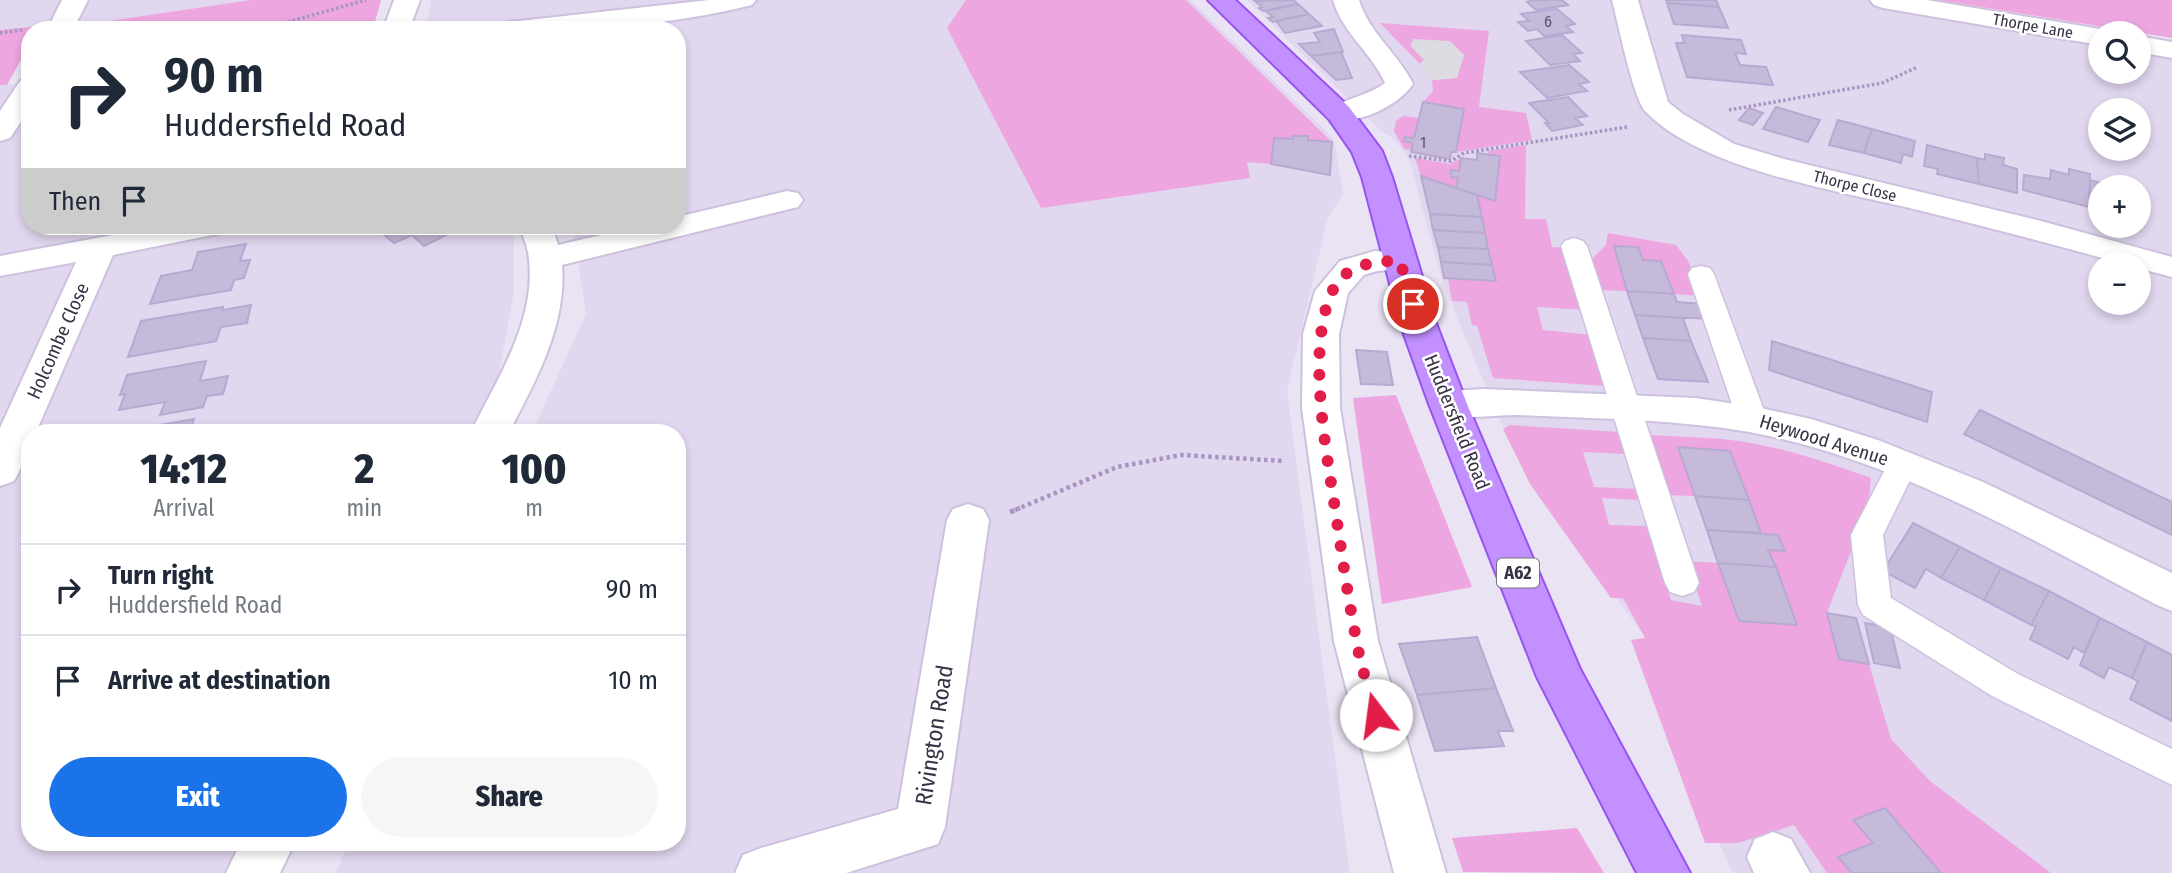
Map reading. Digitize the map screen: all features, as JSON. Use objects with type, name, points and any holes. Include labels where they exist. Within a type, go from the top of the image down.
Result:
[{"type":"main road","name":"Huddersfield Road","points":[[1221,0],[1339,113],[1367,150],[1419,326],[1448,404],[1560,677],[1664,873]]},
{"type":"street","points":[[64,21],[75,0]]},
{"type":"street","points":[[399,21],[407,0]]},
{"type":"street","points":[[591,21],[707,8],[743,0]]},
{"type":"street","name":"Thorpe Close","points":[[1625,0],[1655,105],[1673,120],[1724,150],[1775,166],[2030,228],[2172,267]]},
{"type":"street","name":"Thorpe Lane","points":[[1883,0],[2088,35]]},
{"type":"street","points":[[1339,113],[1378,101],[1391,94],[1399,84],[1396,75],[1363,38],[1342,3]]},
{"type":"street","points":[[2151,46],[2172,50]]},
{"type":"street","points":[[0,132],[21,100]]},
{"type":"street","points":[[686,217],[787,200]]},
{"type":"street","points":[[0,265],[165,235]]},
{"type":"street","points":[[494,424],[525,369],[542,313],[541,242],[582,235]]},
{"type":"street","name":"Holcombe Close","points":[[0,471],[99,248]]},
{"type":"street","points":[[1400,261],[1375,261],[1352,268],[1332,290],[1321,334],[1321,408],[1356,641],[1420,873]]},
{"type":"street","name":"Heywood Avenue","points":[[1448,404],[1486,401],[1625,408],[1752,419],[1851,444],[1948,481],[2172,593]]},
{"type":"street","name":"Rivington Road","points":[[761,873],[920,827],[968,520]]},
{"type":"street","points":[[252,873],[264,851]]},
{"type":"lane","points":[[1574,246],[1682,583]]},
{"type":"lane","points":[[1702,274],[1752,419]]},
{"type":"lane","points":[[1903,464],[1867,535],[1875,605],[2005,685],[2172,768]]},
{"type":"path","points":[[292,21],[367,0]]},
{"type":"path","points":[[968,520],[1016,511],[1117,467],[1168,457],[1181,455],[1290,462]]},
{"type":"shaded area","points":[[0,0],[250,0],[108,21],[21,21],[21,29],[0,30]]},
{"type":"shaded area","points":[[251,0],[381,0],[375,21],[108,21]]},
{"type":"shaded area","points":[[431,0],[1191,0],[1334,139],[1343,193],[1327,221],[1287,391],[1350,873],[336,873],[345,851],[686,851],[686,424],[536,424],[586,314],[574,235],[686,235],[686,21],[428,21]]},
{"type":"shaded area","points":[[966,0],[1186,0],[1332,142],[1308,140],[1308,136],[1294,136],[1271,164],[1247,162],[1250,178],[1041,208],[947,28]]},
{"type":"shaded area","points":[[1247,0],[1921,0],[2088,39],[2088,84],[2151,84],[2151,51],[2172,55],[2172,873],[1733,873],[1681,759],[1644,636],[1587,557],[1502,425],[1443,284],[1409,159],[1394,139],[1381,131]]},
{"type":"shaded area","points":[[1938,0],[2172,0],[2172,38],[2151,35],[2151,21],[2088,21],[2088,24]]},
{"type":"shaded area","points":[[1380,23],[1489,31],[1479,107],[1526,113],[1532,140],[1456,152],[1464,109],[1423,102],[1433,91],[1432,80],[1457,78],[1424,60],[1420,64]]},
{"type":"shaded area","points":[[21,28],[21,60],[7,85],[0,85],[0,30]]},
{"type":"shaded area","points":[[1414,39],[1450,41],[1464,55],[1457,78],[1432,80],[1420,64],[1424,60],[1410,45]]},
{"type":"shaded area","points":[[21,84],[21,235],[514,235],[514,292],[498,378],[474,424],[21,424],[21,851],[241,851],[228,873],[0,873],[0,85]]},
{"type":"shaded area","points":[[1403,116],[1419,118],[1414,138],[1405,137],[1404,141],[1413,143],[1411,150],[1404,149],[1394,131],[1396,121]]},
{"type":"shaded area","points":[[1526,145],[1525,219],[1546,219],[1552,247],[1565,248],[1585,310],[1537,307],[1543,330],[1592,335],[1605,386],[1493,378],[1477,326],[1472,325],[1467,302],[1452,301],[1448,279],[1496,281],[1477,195],[1495,201],[1500,156],[1488,154],[1488,151]]},
{"type":"shaded area","points":[[1415,158],[1450,164],[1461,158],[1456,188],[1421,176]]},
{"type":"shaded area","points":[[1608,233],[1676,245],[1688,261],[1704,296],[1674,294],[1661,261],[1643,260],[1637,247],[1614,246],[1627,291],[1599,290],[1591,260],[1606,245]]},
{"type":"shaded area","points":[[1396,395],[1472,587],[1382,604],[1353,398]]},
{"type":"shaded area","points":[[1510,425],[1620,432],[1627,454],[1583,452],[1594,487],[1637,489],[1640,500],[1602,498],[1609,525],[1646,526],[1671,600],[1702,606],[1687,561],[1718,563],[1739,621],[1797,624],[1768,550],[1784,551],[1778,535],[1761,533],[1730,451],[1679,447],[1695,496],[1666,495],[1645,435],[1722,439],[1760,445],[1871,478],[1868,507],[1827,613],[1839,658],[1869,664],[1891,739],[1930,781],[2051,873],[1941,873],[1854,820],[1873,843],[1839,857],[1852,873],[1827,873],[1794,825],[1738,843],[1705,843],[1631,640],[1645,638],[1623,598],[1611,598],[1530,484],[1503,429]]},
{"type":"shaded area","points":[[1577,828],[1604,873],[1463,872],[1452,838]]},
{"type":"building","points":[[1293,0],[1298,4],[1263,11],[1255,1]]},
{"type":"building","points":[[1562,0],[1568,5],[1536,10],[1527,2]]},
{"type":"building","points":[[1666,0],[1716,0],[1719,7],[1667,3]]},
{"type":"building","points":[[1667,3],[1719,7],[1728,28],[1674,24]]},
{"type":"building","points":[[1298,4],[1309,14],[1273,22],[1268,18],[1273,17],[1266,11]]},
{"type":"building","points":[[1557,9],[1575,24],[1566,26],[1573,32],[1544,36],[1537,29],[1528,31],[1518,22],[1529,21],[1521,14]]},
{"type":"building","points":[[1309,14],[1322,26],[1285,33],[1276,21]]},
{"type":"building","points":[[1334,29],[1343,52],[1311,56],[1299,44],[1320,42],[1314,33]]},
{"type":"building","points":[[1562,35],[1582,53],[1573,54],[1580,61],[1550,65],[1526,41]]},
{"type":"building","points":[[1682,35],[1741,40],[1746,54],[1735,53],[1740,65],[1766,67],[1773,85],[1687,77],[1676,43],[1684,43]]},
{"type":"building","points":[[1341,52],[1352,78],[1336,80],[1311,56]]},
{"type":"building","points":[[1569,65],[1589,82],[1579,84],[1587,91],[1547,98],[1520,72]]},
{"type":"building","points":[[1568,97],[1587,116],[1575,118],[1583,125],[1552,131],[1545,123],[1549,123],[1529,103]]},
{"type":"building","points":[[1423,102],[1464,109],[1456,152],[1451,152],[1450,159],[1411,152],[1413,143],[1404,141],[1405,137],[1414,138]]},
{"type":"building","points":[[1776,107],[1820,120],[1808,142],[1763,129]]},
{"type":"building","points":[[1749,108],[1763,113],[1753,125],[1739,120]]},
{"type":"building","points":[[1838,120],[1872,129],[1864,153],[1829,145]]},
{"type":"building","points":[[1872,129],[1915,141],[1912,157],[1903,154],[1901,163],[1864,153]]},
{"type":"building","points":[[1293,136],[1308,136],[1308,140],[1332,142],[1330,175],[1271,164],[1274,138],[1293,139]]},
{"type":"building","points":[[1927,145],[1977,158],[1979,184],[1937,174],[1938,169],[1924,166]]},
{"type":"building","points":[[1477,153],[1500,156],[1495,201],[1456,188],[1458,178],[1451,177],[1451,170],[1459,171],[1461,158],[1477,160]]},
{"type":"building","points":[[1985,154],[2004,158],[2003,165],[2017,169],[2017,193],[1979,184],[1977,158],[1985,160]]},
{"type":"building","points":[[2069,169],[2090,174],[2088,207],[2023,190],[2024,175],[2050,179],[2051,170],[2069,175]]},
{"type":"building","points":[[1421,176],[1477,195],[1482,217],[1430,214]]},
{"type":"building","points":[[1430,214],[1482,217],[1485,233],[1433,230]]},
{"type":"building","points":[[1433,230],[1485,233],[1488,249],[1438,247]]},
{"type":"building","points":[[384,235],[412,235],[394,243]]},
{"type":"building","points":[[412,235],[446,235],[424,246]]},
{"type":"building","points":[[246,244],[240,261],[250,260],[244,278],[234,280],[231,290],[150,304],[161,276],[192,270],[198,252]]},
{"type":"building","points":[[1614,246],[1638,247],[1643,260],[1661,261],[1674,294],[1627,291]]},
{"type":"building","points":[[1438,247],[1488,249],[1492,265],[1441,262]]},
{"type":"building","points":[[1441,262],[1492,265],[1496,281],[1444,278]]},
{"type":"building","points":[[1627,291],[1674,294],[1677,302],[1703,304],[1710,319],[1635,315]]},
{"type":"building","points":[[251,305],[247,323],[221,327],[216,341],[128,357],[141,321]]},
{"type":"building","points":[[1635,315],[1683,318],[1691,341],[1643,338]]},
{"type":"building","points":[[1643,338],[1691,341],[1708,382],[1658,379]]},
{"type":"building","points":[[1772,341],[1932,392],[1927,422],[1769,370]]},
{"type":"building","points":[[1356,350],[1387,352],[1393,385],[1361,384]]},
{"type":"building","points":[[206,361],[200,381],[228,376],[223,394],[207,396],[203,407],[160,415],[165,402],[119,410],[125,394],[120,395],[127,375]]},
{"type":"building","points":[[1980,410],[2172,502],[2172,535],[1964,434]]},
{"type":"building","points":[[194,419],[192,424],[166,424]]},
{"type":"building","points":[[1678,447],[1730,451],[1749,500],[1695,496]]},
{"type":"building","points":[[1695,496],[1749,500],[1761,533],[1707,530]]},
{"type":"building","points":[[1913,523],[1960,547],[1941,578],[1926,569],[1915,588],[1883,571]]},
{"type":"building","points":[[1707,530],[1778,535],[1785,551],[1768,550],[1776,567],[1718,563]]},
{"type":"building","points":[[1960,547],[2001,568],[1984,600],[1941,578]]},
{"type":"building","points":[[1718,563],[1776,567],[1797,625],[1739,621]]},
{"type":"building","points":[[2001,568],[2049,591],[2031,625],[1984,600]]},
{"type":"building","points":[[2049,591],[2100,618],[2084,653],[2074,647],[2068,659],[2030,639],[2036,626],[2031,625]]},
{"type":"building","points":[[1827,613],[1856,618],[1869,664],[1839,659]]},
{"type":"building","points":[[2100,618],[2147,642],[2132,678],[2109,667],[2104,678],[2080,665]]},
{"type":"building","points":[[1865,623],[1890,627],[1900,668],[1874,663]]},
{"type":"building","points":[[1477,637],[1496,688],[1417,695],[1399,644]]},
{"type":"building","points":[[2147,642],[2172,655],[2172,721],[2130,699],[2138,681],[2132,678]]},
{"type":"building","points":[[1496,688],[1513,731],[1498,731],[1504,746],[1435,751],[1417,695]]},
{"type":"building","points":[[1885,808],[1941,873],[1852,873],[1838,857],[1873,843],[1853,820]]},
{"type":"route","points":[[1376,715],[1356,641],[1328,464],[1321,408],[1321,334],[1332,290],[1352,268],[1366,263],[1400,261],[1413,304]]}]
